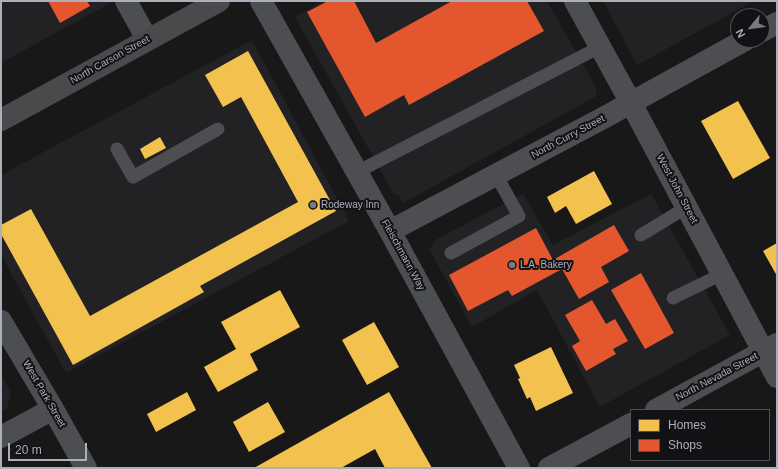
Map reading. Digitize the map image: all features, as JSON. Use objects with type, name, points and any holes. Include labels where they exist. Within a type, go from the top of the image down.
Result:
[{"type":"main road","name":"North Carson Street","points":[[1,120],[219,1]]},
{"type":"street","points":[[126,1],[147,39]]},
{"type":"street","name":"Fleischmann Way","points":[[261,1],[390,231],[519,468]]},
{"type":"street","name":"West John Street","points":[[575,1],[722,274],[770,348],[777,377]]},
{"type":"street","name":"North Curry Street","points":[[390,231],[631,103],[731,48]]},
{"type":"street","name":"West Park Street","points":[[1,321],[86,468]]},
{"type":"street","name":"North Nevada Street","points":[[658,409],[770,348]]},
{"type":"street","points":[[1,437],[53,409]]},
{"type":"street","points":[[549,468],[630,425]]},
{"type":"lane","points":[[357,172],[600,47]]},
{"type":"lane","points":[[117,149],[133,177],[218,129]]},
{"type":"lane","points":[[451,253],[519,216],[496,175]]},
{"type":"lane","points":[[642,235],[687,207]]},
{"type":"lane","points":[[673,298],[722,274]]},
{"type":"shaded area","points":[[1,1],[114,1],[1,63]]},
{"type":"shaded area","points":[[323,1],[547,1],[597,89],[595,97],[403,203],[398,194],[395,196],[295,17]]},
{"type":"shaded area","points":[[603,1],[754,1],[741,8],[730,8],[730,14],[637,65]]},
{"type":"shaded area","points":[[252,40],[349,221],[66,373],[1,255],[1,175]]},
{"type":"shaded area","points":[[523,194],[553,245],[651,194],[730,335],[600,407],[537,290],[472,327],[429,249],[437,239]]},
{"type":"shaded area","points":[[1,375],[11,393],[7,408],[1,412]]},
{"type":"building: Homes","name":"Rodeway Inn","points":[[248,51],[336,211],[200,286],[204,292],[73,365],[1,234],[1,225],[31,209],[90,316],[298,202],[241,97],[223,107],[205,75]]},
{"type":"building: Homes","points":[[738,101],[770,158],[733,179],[701,121]]},
{"type":"building: Homes","points":[[160,137],[166,148],[145,159],[140,149]]},
{"type":"building: Homes","points":[[594,171],[612,204],[576,224],[566,206],[555,213],[547,197]]},
{"type":"building: Homes","points":[[777,243],[777,276],[763,251]]},
{"type":"building: Homes","points":[[280,290],[300,327],[250,354],[258,370],[218,392],[204,367],[236,349],[221,322]]},
{"type":"building: Homes","points":[[374,322],[399,367],[367,385],[342,340]]},
{"type":"building: Homes","points":[[551,347],[573,393],[536,411],[530,397],[527,399],[518,379],[520,378],[514,365]]},
{"type":"building: Homes","points":[[187,392],[196,410],[156,432],[147,414]]},
{"type":"building: Homes","points":[[389,392],[432,468],[385,468],[375,449],[341,468],[254,468]]},
{"type":"building: Homes","points":[[268,402],[285,432],[249,452],[233,422]]},
{"type":"building: Shops","points":[[48,1],[87,1],[90,6],[60,23]]},
{"type":"building: Shops","points":[[328,1],[354,1],[376,43],[452,1],[527,1],[544,31],[409,105],[404,95],[365,117],[307,12]]},
{"type":"building: Shops","points":[[614,225],[629,251],[601,267],[609,282],[579,299],[562,269],[512,296],[508,290],[468,311],[449,275],[536,228],[553,260]]},
{"type":"building: Shops","points":[[641,273],[674,333],[645,349],[611,290]]},
{"type":"building: Shops","points":[[592,300],[606,324],[615,319],[628,341],[613,349],[616,354],[586,371],[572,346],[580,341],[565,315]]},
{"type":"place","name":"Rodeway Inn","points":[[313,205]]},
{"type":"place","name":"L.A. Bakery","points":[[512,265]]}]
